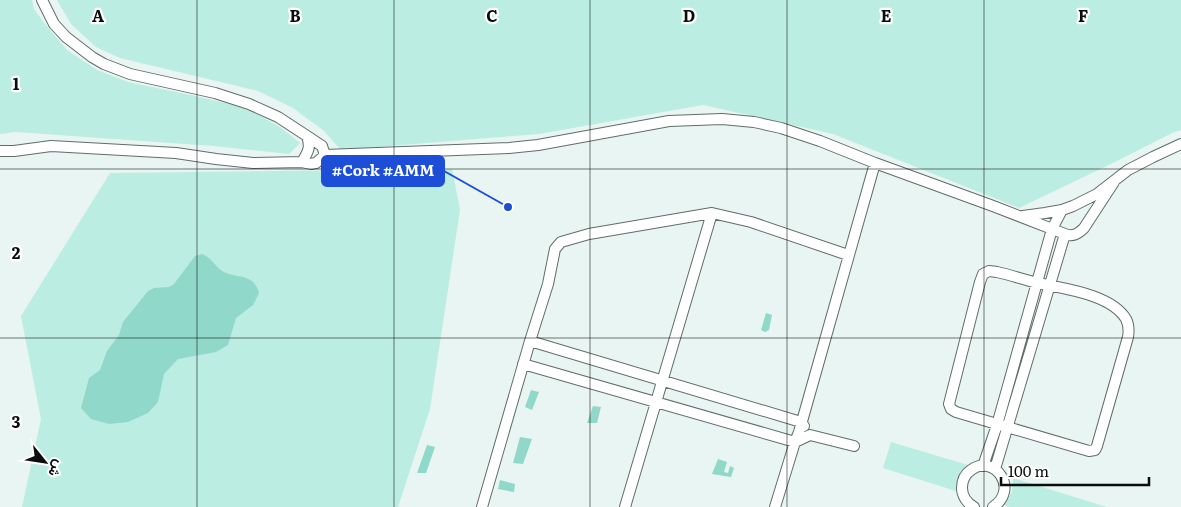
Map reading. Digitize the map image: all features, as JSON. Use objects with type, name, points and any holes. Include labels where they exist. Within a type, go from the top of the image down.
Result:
[{"type":"street","points":[[42,0],[54,24],[66,37],[104,64],[130,74],[215,93],[241,101],[278,117],[322,146],[325,155]]},
{"type":"street","points":[[0,151],[51,146],[176,153],[252,163],[302,162],[311,164],[316,163],[325,155],[508,148],[538,145],[668,121],[715,119],[746,121],[781,128],[820,141],[1072,236],[1080,232],[1114,182]]},
{"type":"street","points":[[302,162],[310,145],[307,136]]},
{"type":"street","points":[[1021,216],[1062,210],[1092,197],[1128,170],[1181,144]]},
{"type":"street","points":[[775,507],[799,432],[875,163]]},
{"type":"street","points":[[983,466],[997,425],[1052,229],[1062,210]]},
{"type":"street","points":[[482,507],[548,284],[556,249],[560,242],[589,234],[712,213],[751,222],[848,255]]},
{"type":"street","points":[[625,507],[712,213]]},
{"type":"street","points":[[995,469],[1064,234]]},
{"type":"street","points":[[997,272],[1049,286],[1094,296],[1119,310],[1129,327],[1128,337],[1095,450],[1089,451],[997,425],[956,412],[951,409],[949,404],[983,274],[997,272]]},
{"type":"street","points":[[530,341],[801,422],[810,435]]},
{"type":"street","points":[[523,364],[795,442],[810,435],[854,446]]},
{"type":"street","points":[[971,506],[963,495],[964,479],[971,470],[983,466],[995,469],[1004,481],[1005,491],[1001,501],[993,507]]},
{"type":"shaded area","points":[[0,0],[32,0],[34,9],[67,50],[97,70],[128,82],[234,105],[257,114],[280,127],[300,143],[289,154],[213,146],[16,132],[0,134]]},
{"type":"shaded area","points":[[57,0],[1181,0],[1181,130],[1019,208],[833,134],[703,105],[539,134],[341,150],[324,131],[293,108],[258,91],[120,58],[96,47],[71,24]]},
{"type":"shaded area","points":[[452,169],[460,210],[430,409],[398,507],[22,507],[41,419],[21,316],[110,173]]},
{"type":"shaded area","points":[[202,254],[224,272],[249,279],[257,287],[259,293],[253,305],[236,318],[228,345],[216,352],[178,359],[164,374],[158,402],[148,413],[128,422],[109,424],[91,419],[81,408],[89,378],[100,370],[107,351],[119,335],[123,322],[148,291],[154,288],[169,287],[174,284],[195,256]]},
{"type":"shaded area","points":[[766,313],[772,315],[769,330],[765,332],[761,330]]},
{"type":"shaded area","points":[[531,390],[539,392],[532,410],[525,407]]},
{"type":"shaded area","points":[[593,406],[601,407],[597,423],[587,423]]},
{"type":"shaded area","points":[[520,437],[532,439],[523,464],[513,463]]},
{"type":"shaded area","points":[[891,442],[968,465],[965,469],[959,492],[883,468]]},
{"type":"shaded area","points":[[427,445],[435,447],[426,473],[417,473]]},
{"type":"shaded area","points":[[718,459],[727,462],[724,472],[728,473],[730,466],[734,468],[731,477],[712,474]]},
{"type":"shaded area","points":[[1013,478],[1107,507],[1009,507],[1004,505],[1012,492]]},
{"type":"shaded area","points":[[500,480],[515,484],[514,492],[498,489]]},
{"type":"place","name":"#Cork #AMM","points":[[508,207]]}]
